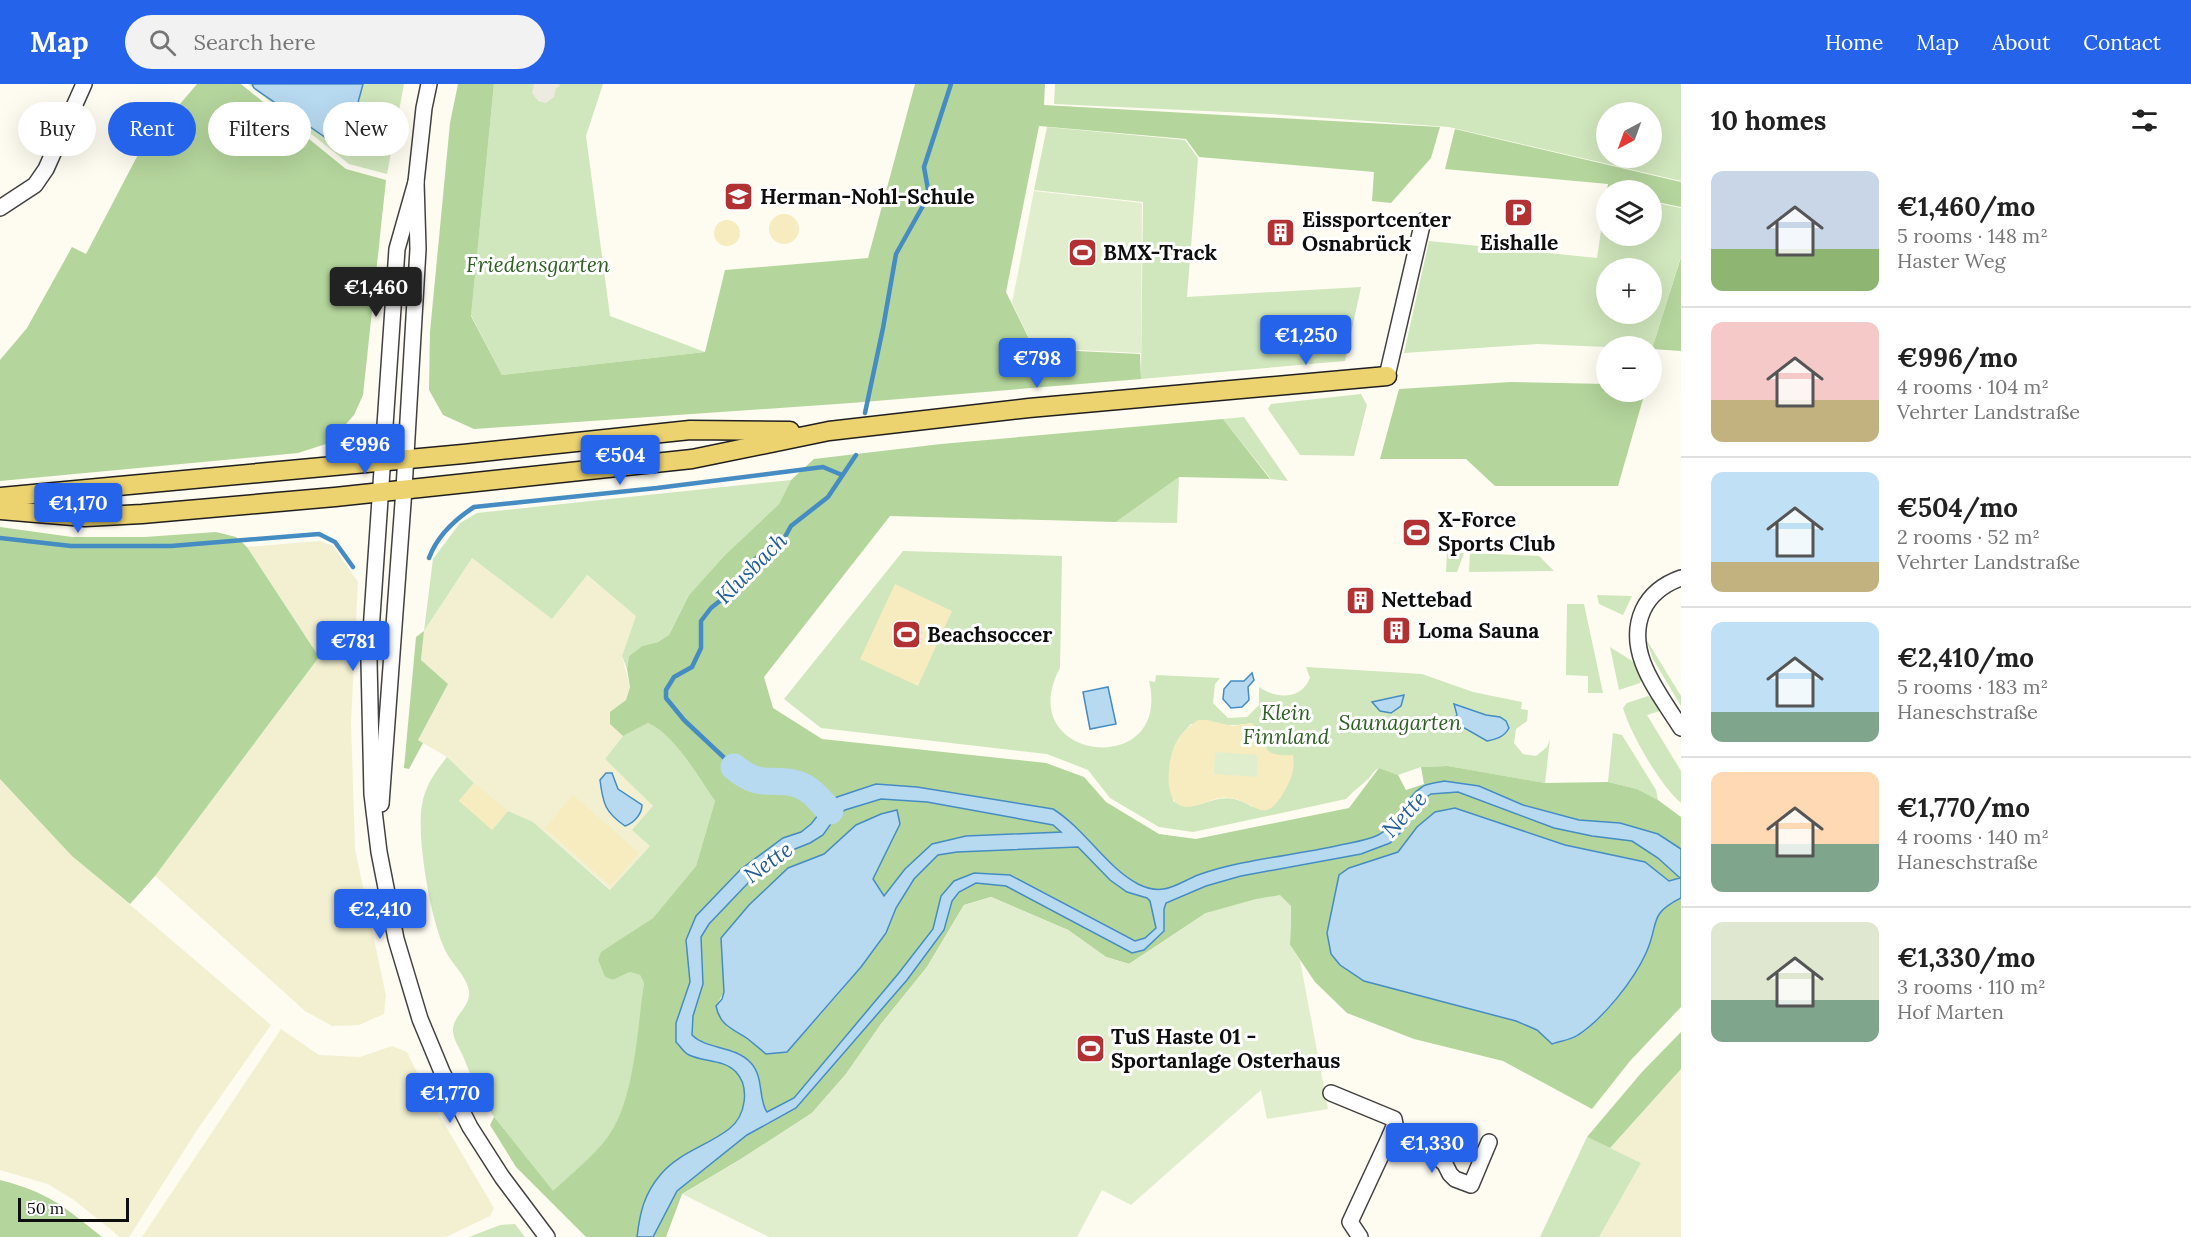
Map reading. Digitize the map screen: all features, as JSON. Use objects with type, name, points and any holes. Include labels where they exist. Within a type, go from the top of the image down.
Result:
[{"type":"main road","points":[[0,510],[85,517],[142,514],[381,492],[692,459],[829,432],[1029,408],[1387,376]]},
{"type":"main road","points":[[0,497],[690,430],[829,432]]},
{"type":"street","points":[[379,852],[418,249],[416,182],[424,108],[429,84]]},
{"type":"street","points":[[0,208],[35,185],[46,169],[77,86]]},
{"type":"street","points":[[416,182],[397,249],[369,661],[372,794],[379,852],[396,939],[420,1019],[442,1072],[470,1127],[502,1177],[547,1237]]},
{"type":"street","points":[[1387,376],[1424,221]]},
{"type":"street","points":[[1681,578],[1661,587],[1651,597],[1639,619],[1636,640],[1642,662],[1681,728]]},
{"type":"street","points":[[1331,1092],[1394,1119],[1395,1124],[1390,1136],[1350,1222],[1360,1237]]},
{"type":"street","points":[[1390,1136],[1436,1156],[1445,1164],[1455,1179],[1471,1185],[1490,1142]]},
{"type":"shaded area","points":[[534,84],[558,84],[560,86],[556,88],[554,97],[546,103],[538,101],[532,93]]},
{"type":"shaded area","points":[[320,541],[333,546],[358,582],[351,722],[355,849],[386,996],[384,1014],[359,1025],[332,1026],[305,1011],[155,876],[319,657],[247,547]]},
{"type":"shaded area","points":[[472,558],[552,619],[586,575],[637,616],[622,656],[630,687],[626,700],[611,724],[623,736],[605,759],[653,806],[650,846],[611,890],[533,822],[492,830],[474,783],[447,757],[418,740],[448,684],[421,660],[424,631]]},
{"type":"shaded area","points":[[0,779],[73,856],[271,1025],[197,1130],[129,1237],[120,1237],[74,1200],[48,1184],[0,1170]]},
{"type":"shaded area","points":[[281,1029],[319,1055],[360,1057],[392,1046],[407,1052],[432,1103],[494,1208],[490,1216],[446,1237],[142,1237]]},
{"type":"shaded area","points":[[1681,1069],[1681,1237],[1599,1237],[1641,1163],[1610,1148]]},
{"type":"green space","points":[[197,84],[241,84],[263,102],[208,102],[208,156],[311,156],[311,141],[323,150],[323,156],[330,156],[346,169],[386,180],[363,395],[354,415],[329,443],[298,453],[0,481],[0,360],[27,328],[72,247],[86,254],[137,156],[196,156],[196,102],[182,102]]},
{"type":"green space","points":[[248,84],[404,84],[401,102],[323,102],[323,143],[311,134],[311,102],[271,102]]},
{"type":"green space","points":[[458,84],[494,84],[471,316],[502,375],[705,352],[725,270],[868,258],[915,84],[1045,84],[1044,105],[1440,127],[1431,158],[1391,203],[1372,201],[1374,172],[1199,157],[1186,139],[1039,126],[1006,292],[1034,349],[1140,354],[1141,379],[851,403],[474,429],[443,415],[429,390],[430,332],[450,123]]},
{"type":"green space","name":"Friedensgarten","points":[[494,84],[603,84],[586,136],[610,316],[705,352],[502,375],[471,315]]},
{"type":"green space","points":[[1055,84],[1681,84],[1681,181],[1625,168],[1662,168],[1662,102],[1596,102],[1596,161],[1449,127],[1271,114],[1054,104]]},
{"type":"green space","points":[[1047,127],[1185,140],[1198,158],[1187,297],[1361,287],[1345,361],[1141,379],[1143,202],[1034,190]]},
{"type":"green space","points":[[1455,129],[1596,162],[1596,168],[1621,168],[1681,182],[1681,207],[1662,203],[1662,180],[1596,180],[1596,183],[1445,169]]},
{"type":"green space","points":[[339,156],[390,156],[387,174],[349,164]]},
{"type":"green space","name":"BMX-Track","points":[[1034,191],[1142,203],[1141,353],[1034,348],[1012,303]]},
{"type":"green space","points":[[1662,204],[1681,208],[1681,256],[1662,317],[1662,258],[1597,258],[1599,246],[1662,246]]},
{"type":"green space","points":[[1429,241],[1597,258],[1596,324],[1660,324],[1656,336],[1596,336],[1596,347],[1538,344],[1404,353]]},
{"type":"green space","points":[[1681,257],[1681,351],[1662,350],[1662,336],[1656,336],[1660,324],[1662,324],[1662,317]]},
{"type":"green space","points":[[1511,382],[1596,384],[1596,402],[1642,402],[1618,486],[1495,486],[1466,459],[1380,459],[1399,389]]},
{"type":"green space","points":[[1361,394],[1367,405],[1354,456],[1300,455],[1268,409],[1271,404]]},
{"type":"green space","points":[[1244,417],[1288,481],[1271,479],[1223,419]]},
{"type":"green space","points":[[1223,419],[1270,479],[1179,477],[1116,522],[890,516],[764,677],[773,708],[822,739],[1046,763],[1084,777],[1106,802],[1159,834],[1196,839],[1349,808],[1379,768],[1398,775],[1406,790],[1424,784],[1421,767],[1448,766],[1545,783],[1608,782],[1637,789],[1658,800],[1681,817],[1681,1007],[1630,1061],[1592,1109],[1503,1061],[1414,1039],[1347,1013],[1315,982],[1290,945],[1291,906],[1206,913],[1129,964],[1106,957],[1068,930],[991,897],[964,905],[927,967],[881,1024],[846,1074],[812,1113],[682,1194],[666,1237],[586,1237],[516,1167],[490,1125],[494,1117],[553,1191],[594,1152],[616,1124],[629,1086],[644,983],[640,975],[630,972],[613,980],[605,977],[598,960],[601,952],[653,918],[696,866],[715,801],[677,747],[658,729],[648,723],[623,736],[610,724],[610,712],[626,700],[630,687],[627,669],[629,656],[642,646],[658,642],[669,635],[689,595],[725,555],[779,504],[791,480],[814,459],[941,444]],"holes":[[[1455,808],[1565,845],[1645,862],[1656,910],[1654,931],[1648,948],[1629,983],[1603,1014],[1578,1036],[1552,1044],[1537,1030],[1516,1021],[1364,981],[1336,897],[1339,875],[1349,868],[1398,852],[1417,827],[1435,812]],[[900,824],[873,879],[880,892],[896,908],[874,948],[847,984],[787,1052],[766,1054],[748,1039],[727,1027],[716,1006],[724,992],[722,938],[788,868],[824,854],[856,825]]]},
{"type":"green space","points":[[1179,477],[1177,523],[1116,522]]},
{"type":"green space","points":[[791,480],[779,504],[725,555],[689,595],[669,635],[658,642],[642,646],[629,656],[627,669],[622,656],[636,616],[587,575],[552,619],[472,558],[424,631],[433,559],[460,523],[477,513]]},
{"type":"green space","points":[[0,527],[72,537],[145,537],[216,532],[236,537],[247,547],[319,657],[155,876],[130,904],[72,856],[0,779]]},
{"type":"green space","points":[[903,551],[1062,556],[1060,668],[1050,699],[1056,723],[1073,739],[1095,747],[1118,745],[1138,734],[1150,713],[1149,681],[1155,682],[1156,675],[1220,678],[1215,684],[1213,703],[1228,718],[1247,717],[1259,705],[1259,687],[1273,694],[1295,694],[1306,685],[1310,678],[1306,667],[1422,674],[1473,692],[1522,702],[1521,709],[1528,710],[1527,721],[1516,729],[1514,743],[1523,754],[1536,756],[1547,747],[1550,739],[1545,783],[1448,766],[1421,767],[1398,775],[1379,768],[1346,799],[1193,832],[1159,827],[1110,798],[1088,770],[1047,754],[821,728],[784,699]],"holes":[[[1252,723],[1268,752],[1276,756],[1252,807],[1228,798],[1192,806],[1173,801],[1174,747],[1191,724]]]},
{"type":"green space","points":[[1447,552],[1464,553],[1457,572],[1446,572]]},
{"type":"green space","points":[[1470,553],[1539,556],[1554,571],[1469,572]]},
{"type":"green space","points":[[1597,595],[1632,596],[1623,615],[1599,604]]},
{"type":"green space","points":[[1567,604],[1584,604],[1603,693],[1588,693],[1588,676],[1566,675]]},
{"type":"green space","points":[[424,631],[421,660],[448,684],[418,740],[423,743],[409,769],[404,768],[416,637]]},
{"type":"green space","points":[[1646,639],[1681,696],[1681,706],[1653,659]]},
{"type":"green space","points":[[1610,647],[1637,664],[1643,676],[1640,683],[1619,690]]},
{"type":"green space","points":[[1648,696],[1657,701],[1663,710],[1647,715],[1681,771],[1681,803],[1664,784],[1647,759],[1632,732],[1623,708],[1627,703]]},
{"type":"green space","points":[[648,723],[677,747],[715,801],[696,866],[653,918],[602,952],[598,960],[605,977],[613,980],[630,972],[640,975],[644,983],[634,1064],[616,1124],[587,1160],[553,1192],[489,1110],[454,1037],[454,1025],[467,1003],[469,990],[464,978],[446,952],[435,921],[423,858],[422,805],[431,780],[447,757],[474,783],[459,801],[493,829],[508,811],[533,822],[610,890],[650,846],[632,830],[653,806],[605,759],[623,736]]},
{"type":"green space","points":[[1613,733],[1622,735],[1656,790],[1658,800],[1637,789],[1608,782]]},
{"type":"green space","points":[[1215,752],[1258,755],[1257,777],[1214,774]]},
{"type":"green space","name":"TuS Haste 01 - Sportanlage Osterhaus","points":[[1280,895],[1291,906],[1290,945],[1300,960],[1328,1109],[1267,1119],[1261,1090],[1131,1205],[1102,1190],[1077,1237],[769,1237],[682,1194],[812,1113],[846,1074],[881,1024],[927,967],[964,905],[991,897],[1068,930],[1106,957],[1129,964],[1206,913]]},
{"type":"green space","points":[[1681,1032],[1681,1069],[1610,1148],[1587,1137],[1642,1072]]},
{"type":"green space","points":[[1587,1137],[1641,1163],[1599,1237],[1540,1237]]},
{"type":"green space","points":[[0,1180],[44,1195],[102,1237],[0,1237]]},
{"type":"green space","points":[[515,1224],[525,1237],[469,1237],[500,1225]]},
{"type":"sand","points":[[784,214],[795,218],[799,229],[795,240],[784,244],[773,240],[769,229],[773,218]]},
{"type":"sand","points":[[727,220],[736,224],[740,233],[736,242],[727,246],[718,242],[714,233],[718,224]]},
{"type":"sand","name":"Beachsoccer","points":[[895,584],[952,611],[918,686],[860,659]]},
{"type":"sand","points":[[1198,720],[1233,726],[1252,723],[1266,749],[1276,754],[1293,755],[1294,765],[1291,777],[1285,790],[1270,809],[1263,810],[1231,798],[1220,798],[1190,807],[1181,806],[1175,802],[1169,788],[1172,753],[1181,735]]},
{"type":"sand","points":[[474,783],[508,811],[492,830],[459,801]]},
{"type":"sand","points":[[573,795],[639,853],[611,886],[545,828]]},
{"type":"water","points":[[252,84],[363,84],[358,102],[323,102],[323,136],[311,127],[311,102],[274,102],[254,88]]},
{"type":"water","points":[[1252,673],[1254,680],[1248,687],[1249,700],[1242,707],[1231,708],[1223,699],[1224,689],[1231,681],[1244,681]]},
{"type":"water","points":[[1108,687],[1116,724],[1090,729],[1083,692]]},
{"type":"water","points":[[1404,695],[1401,706],[1391,713],[1380,711],[1372,702]]},
{"type":"water","points":[[1454,704],[1486,715],[1500,717],[1506,721],[1509,728],[1500,737],[1487,741],[1461,726],[1453,726],[1450,723],[1457,715]]},
{"type":"water","points":[[606,773],[612,773],[618,789],[642,805],[637,818],[625,826],[606,807],[600,780]]},
{"type":"water","name":"Nette","points":[[1444,781],[1479,786],[1523,805],[1579,820],[1620,823],[1658,834],[1681,849],[1681,898],[1670,904],[1659,915],[1641,964],[1626,987],[1588,1028],[1575,1037],[1552,1044],[1537,1030],[1516,1021],[1364,981],[1340,965],[1331,954],[1327,933],[1339,875],[1349,868],[1398,852],[1417,827],[1435,812],[1455,808],[1565,845],[1645,862],[1669,881],[1680,878],[1658,858],[1632,841],[1554,828],[1458,792],[1431,794],[1415,805],[1404,829],[1390,843],[1361,854],[1241,876],[1206,886],[1166,903],[1164,931],[1144,950],[1132,953],[1006,886],[976,883],[959,892],[952,901],[944,930],[907,980],[796,1108],[747,1135],[677,1191],[653,1237],[637,1237],[644,1204],[650,1189],[661,1174],[677,1160],[729,1129],[739,1117],[744,1101],[743,1085],[736,1072],[726,1065],[689,1055],[676,1042],[676,1023],[690,982],[686,940],[696,916],[741,869],[783,838],[801,832],[811,824],[827,804],[837,797],[876,784],[917,787],[1053,809],[1065,817],[1126,877],[1147,888],[1163,889],[1198,875],[1233,865],[1327,848],[1372,837],[1384,832],[1390,826],[1415,792],[1424,786]],"holes":[[[881,799],[927,802],[1053,825],[1061,832],[966,836],[932,844],[905,869],[884,896],[873,879],[900,824],[897,810],[856,825],[824,854],[788,868],[749,905],[721,938],[724,992],[716,1006],[724,1023],[766,1054],[787,1052],[861,967],[886,933],[896,908],[914,879],[938,855],[957,852],[1078,847],[1110,880],[1127,892],[1150,901],[1156,928],[1145,938],[1135,941],[1010,875],[974,873],[954,881],[941,896],[933,929],[898,974],[794,1098],[767,1112],[758,1075],[751,1063],[737,1053],[705,1043],[692,1035],[693,1016],[703,984],[701,937],[709,924],[748,883],[790,851],[823,835],[837,815],[845,810]]]},
{"type":"waterway","name":"Klusbach","points":[[865,413],[896,254],[929,195],[924,167],[951,84]]},
{"type":"waterway","name":"Klusbach","points":[[734,767],[684,720],[666,698],[666,690],[674,677],[692,667],[701,648],[701,621],[711,608],[741,584],[752,562],[762,553],[781,544],[791,526],[828,497],[856,455]]},
{"type":"waterway","points":[[429,558],[447,529],[474,507],[657,488],[823,467],[842,475]]},
{"type":"waterway","points":[[0,538],[71,546],[171,546],[319,534],[335,542],[353,567]]},
{"type":"waterway","name":"Klusbach","points":[[734,767],[751,778],[788,782],[807,788],[830,811]]},
{"type":"place","name":"Herman-Nohl-Schule","points":[[739,197]]},
{"type":"place","name":"Eishalle","points":[[1519,212]]},
{"type":"place","name":"Eissportcenter Osnabrück","points":[[1281,232]]},
{"type":"place","name":"BMX-Track","points":[[1082,253]]},
{"type":"place","name":"X-Force Sports Club","points":[[1417,532]]},
{"type":"place","name":"Nettebad","points":[[1360,600]]},
{"type":"place","name":"Loma Sauna","points":[[1397,631]]},
{"type":"place","name":"Beachsoccer","points":[[906,635]]},
{"type":"place","name":"TuS Haste 01 - Sportanlage Osterhaus","points":[[1090,1049]]},
{"type":"park label","name":"Saunagarten","points":[[1400,723]]},
{"type":"park label","name":"Klein Finnland","points":[[1286,725]]}]
